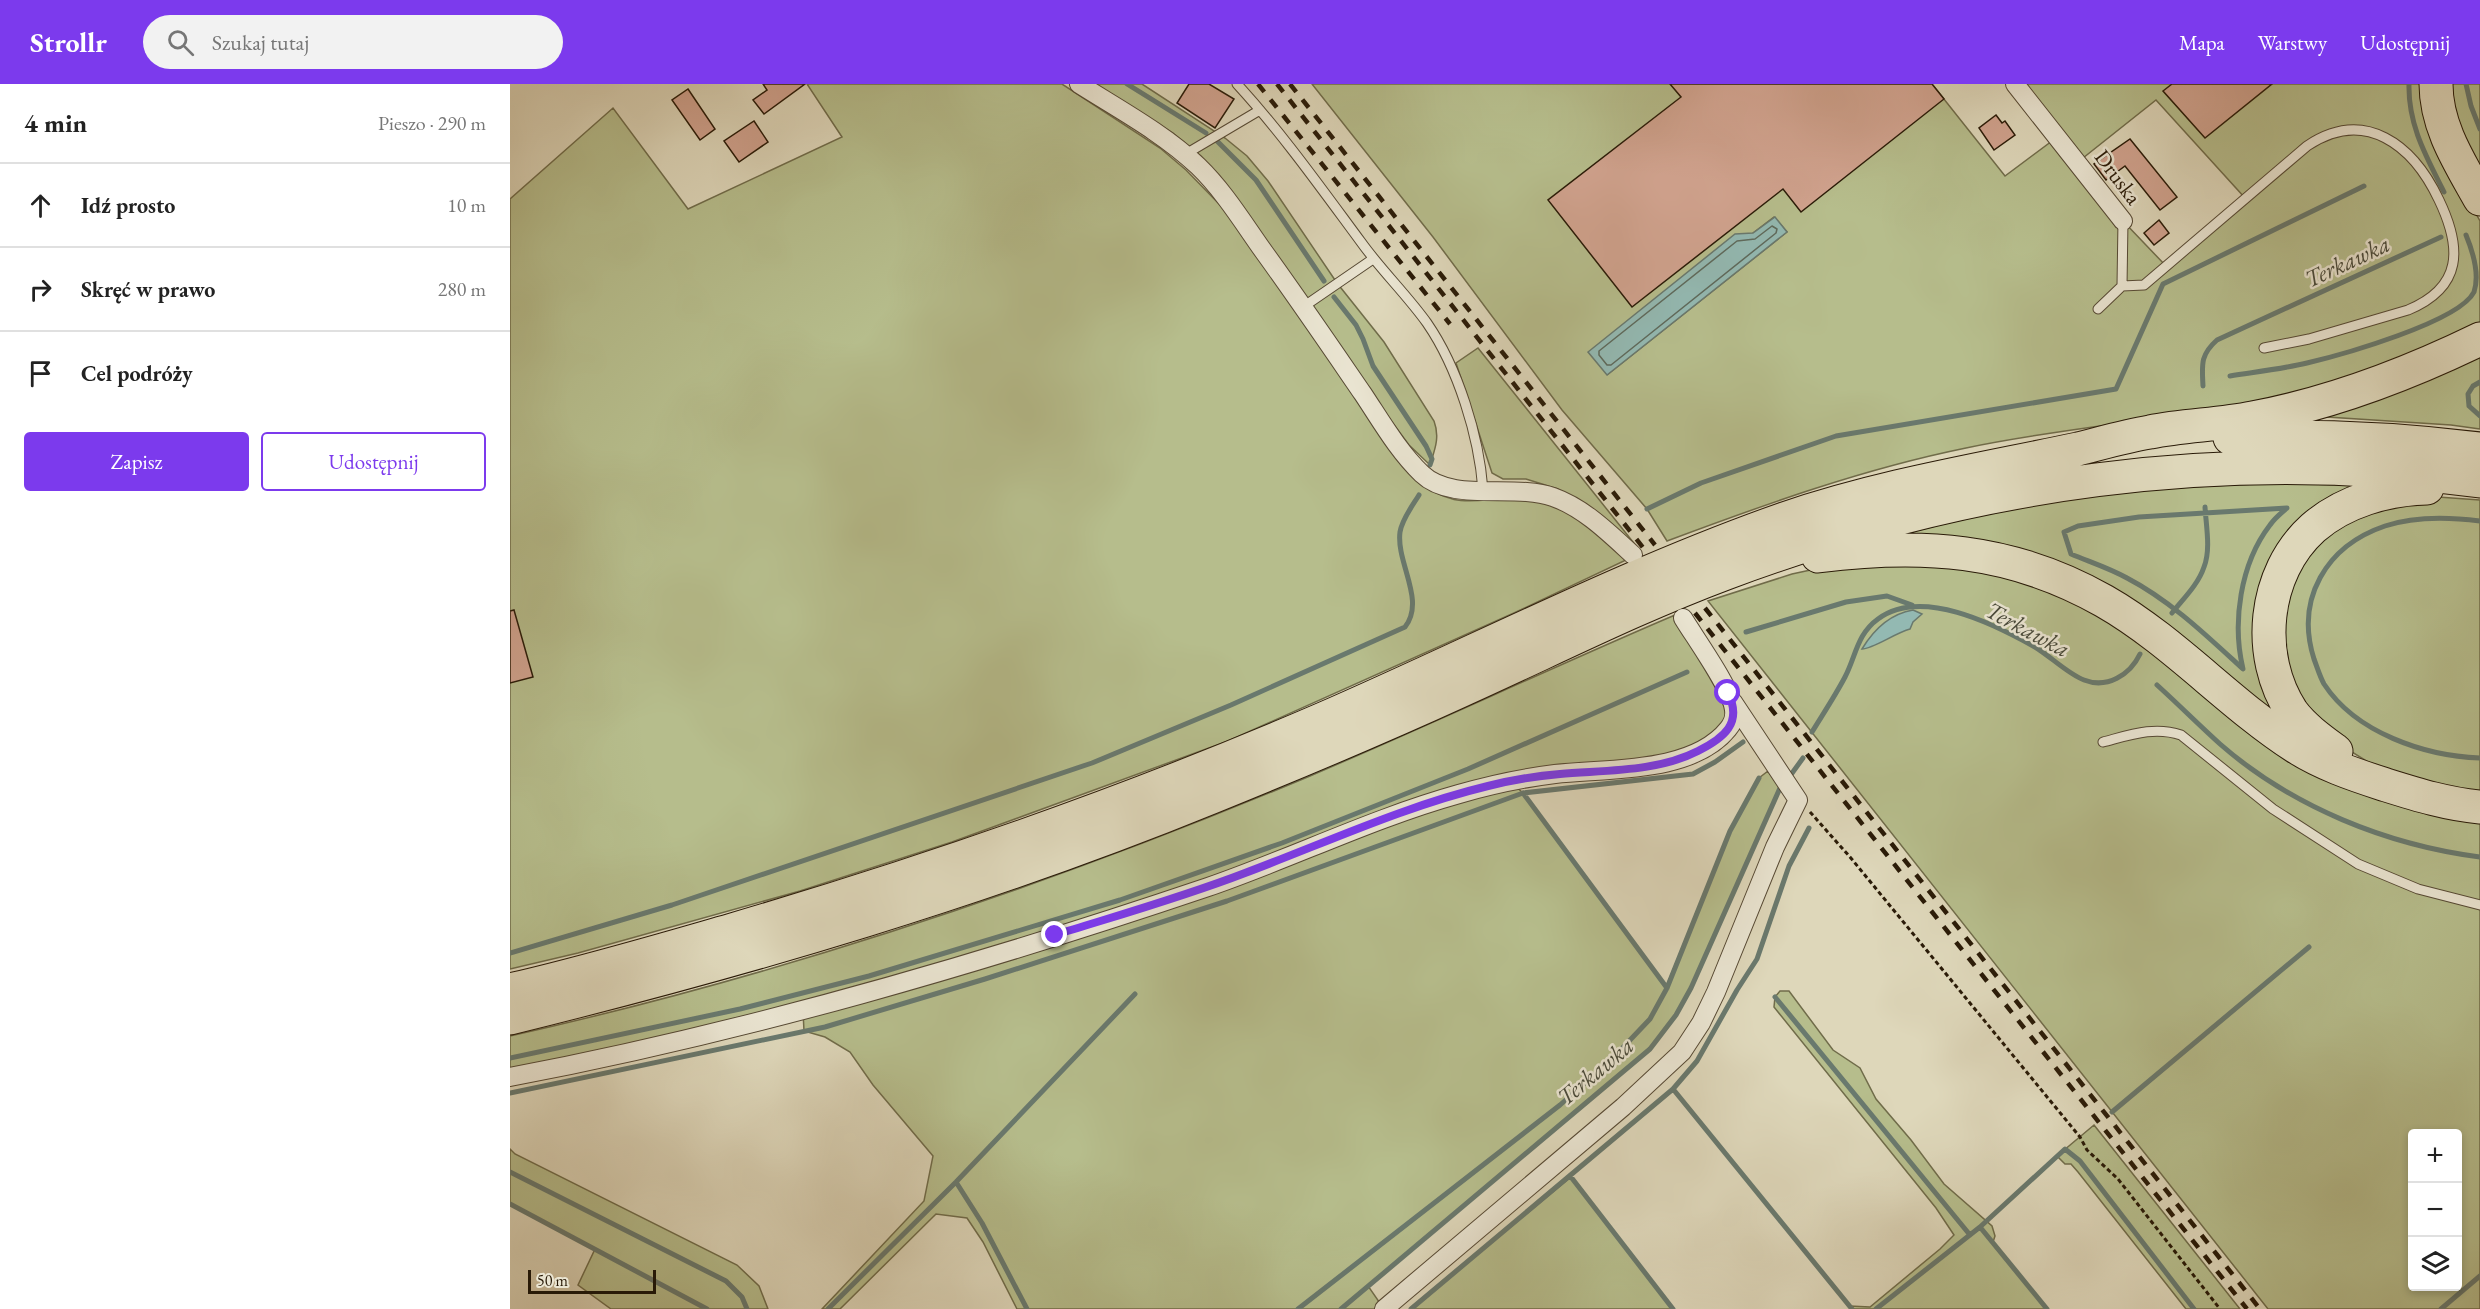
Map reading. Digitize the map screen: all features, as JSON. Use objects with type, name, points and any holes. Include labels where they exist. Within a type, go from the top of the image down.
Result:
[{"type":"highway","points":[[2436,84],[2437,102],[2448,139],[2480,199]]},
{"type":"highway","points":[[510,990],[677,946],[810,907],[940,866],[1066,821],[1321,720],[1654,568],[1787,518],[1901,484],[2078,449],[2150,432],[2249,419],[2286,411],[2385,380],[2476,340]]},
{"type":"highway","points":[[2078,449],[2184,440],[2331,437],[2396,440],[2480,449]]},
{"type":"highway","points":[[510,1018],[679,976],[821,935],[1079,848],[1332,747],[1632,611],[1750,564],[1929,509],[2002,494],[2110,477],[2211,469],[2331,467],[2430,474],[2480,481]]},
{"type":"highway","points":[[2385,784],[2310,732],[2293,712],[2282,692],[2270,657],[2268,637],[2272,600],[2277,584],[2297,546],[2313,528],[2334,513],[2361,499],[2398,490],[2480,489]]},
{"type":"highway","points":[[1750,564],[1842,553],[1928,549],[1977,555],[2032,570],[2076,587],[2134,620],[2296,747],[2332,766],[2385,784],[2443,802],[2480,807]]},
{"type":"street","points":[[1079,84],[1161,136],[1199,167],[1238,215],[1304,307],[1393,439],[1423,475],[1440,485],[1483,490],[1528,490],[1553,497],[1576,508],[1633,555]]},
{"type":"street","name":"Druska","points":[[2015,84],[2123,221]]},
{"type":"street","points":[[1384,1309],[1623,1107],[1682,1052],[1695,1034],[1716,992],[1775,848],[1798,800],[1732,700],[1683,618]]},
{"type":"street","points":[[510,1077],[728,1030],[883,989],[1210,886],[1435,801],[1488,786],[1556,774],[1638,768],[1678,759],[1696,753],[1722,736],[1733,723],[1732,700]]},
{"type":"lane","points":[[1237,84],[1318,184],[1373,259],[1426,322],[1444,353],[1470,422],[1481,463],[1483,490]]},
{"type":"lane","points":[[1184,155],[1260,110]]},
{"type":"lane","points":[[2098,309],[2122,286],[2144,285],[2320,137],[2332,132],[2358,131],[2370,133],[2397,144],[2414,159],[2434,190],[2450,222],[2454,249],[2451,269],[2443,286],[2422,304],[2408,310],[2308,339],[2264,348]]},
{"type":"lane","name":"Druska","points":[[2122,286],[2123,221]]},
{"type":"lane","points":[[1304,307],[1373,259]]},
{"type":"lane","points":[[2103,742],[2151,730],[2167,730],[2181,735],[2273,810],[2349,859],[2418,888],[2480,905]]},
{"type":"path","points":[[1798,800],[1850,857],[1993,1029],[2073,1127],[2087,1150],[2118,1179],[2220,1309]]},
{"type":"green space","points":[[807,84],[1062,84],[1160,148],[1186,170],[1223,208],[1415,479],[1454,500],[1520,498],[1550,504],[1592,528],[1626,560],[1514,613],[1228,741],[952,842],[800,891],[578,953],[510,969],[510,199],[613,108],[688,209],[842,137]]},
{"type":"green space","points":[[1093,84],[1142,84],[1225,138],[1247,156],[1268,181],[1337,283],[1384,342],[1434,421],[1437,438],[1430,465],[1409,445],[1363,383],[1229,190],[1201,156],[1173,133]]},
{"type":"green space","points":[[1312,84],[1932,84],[2005,176],[2052,141],[2116,227],[2123,221],[2166,266],[2245,198],[2156,100],[2083,158],[2024,84],[2424,84],[2439,148],[2480,221],[2480,325],[2366,373],[2303,392],[2207,411],[2062,431],[1966,448],[1890,466],[1815,488],[1667,541],[1647,509],[1562,410],[1433,237]],"holes":[[[1774,217],[1787,232],[1607,375],[1753,233]]]},
{"type":"green space","points":[[2447,84],[2480,84],[2480,180],[2463,151]]},
{"type":"green space","points":[[1478,348],[1641,552],[1558,489],[1526,479],[1503,479],[1492,473],[1456,363]]},
{"type":"green space","points":[[2480,353],[2480,429],[2327,417],[2327,409]]},
{"type":"green space","points":[[2274,483],[2375,486],[2279,554],[2289,727],[2152,621],[1907,535],[1907,533],[1979,516],[2076,497],[2144,490]]},
{"type":"green space","points":[[2438,497],[2480,500],[2480,792],[2414,780],[2368,762],[2347,749],[2298,699],[2280,639],[2295,569],[2345,518]]},
{"type":"green space","points":[[1925,558],[2056,588],[2189,675],[2480,820],[2480,1309],[2268,1309],[1708,601],[1792,574],[1829,566]]},
{"type":"green space","points":[[1675,615],[1734,715],[1696,753],[1511,782],[1523,793],[1666,987],[1730,831],[1759,778],[1768,771],[1780,788],[1691,988],[1676,1015],[1650,1049],[1368,1286],[1384,1309],[1017,1309],[983,1242],[967,1218],[936,1214],[840,1309],[822,1309],[924,1201],[933,1156],[873,1085],[850,1052],[825,1037],[804,1031],[803,1011],[510,1077],[510,1036],[714,985],[916,924],[1016,890],[1213,816],[1310,776]]},
{"type":"green space","points":[[1780,991],[1789,991],[1833,1050],[1860,1068],[1876,1099],[1944,1184],[1992,1226],[1995,1236],[1993,1242],[2047,1309],[1850,1309],[1850,1306],[1870,1307],[1954,1235],[1936,1208],[1774,1007],[1775,997]]},
{"type":"green space","points":[[2094,1125],[2240,1309],[2186,1309],[2078,1172],[2071,1164],[2065,1164],[2057,1156]]},
{"type":"green space","points":[[510,1149],[515,1154],[737,1265],[759,1286],[768,1309],[611,1309],[578,1285],[595,1249],[510,1204]]},
{"type":"green space","points":[[1571,1177],[1673,1309],[1411,1309]]},
{"type":"water","points":[[1775,217],[1787,232],[1607,375],[1588,352],[1735,234],[1753,233]]},
{"type":"water","points":[[1913,610],[1922,614],[1913,622],[1910,629],[1862,649],[1883,624],[1897,615]]},
{"type":"building","points":[[763,84],[805,84],[764,114],[753,100],[767,90]]},
{"type":"building","points":[[1189,84],[1209,84],[1234,99],[1215,128],[1177,103]]},
{"type":"building","points":[[1670,84],[1932,84],[1944,99],[1801,212],[1783,189],[1632,307],[1548,200],[1681,97]]},
{"type":"building","points":[[2172,84],[2272,84],[2205,138],[2163,91]]},
{"type":"building","points":[[688,89],[715,129],[700,140],[672,100]]},
{"type":"building","points":[[1996,115],[2002,123],[2005,121],[2015,135],[1994,150],[1979,128]]},
{"type":"building","points":[[754,121],[768,142],[739,162],[724,141]]},
{"type":"building","points":[[2130,139],[2177,197],[2160,210],[2125,166],[2106,180],[2094,164]]},
{"type":"building","points":[[2159,220],[2169,233],[2154,245],[2144,233]]},
{"type":"building","points":[[514,610],[533,677],[510,683],[510,611]]},
{"type":"waterway","points":[[1127,84],[1206,133]]},
{"type":"waterway","points":[[2409,84],[2409,99],[2419,140],[2444,192]]},
{"type":"waterway","points":[[2466,84],[2480,129]]},
{"type":"waterway","points":[[1217,141],[1256,180],[1324,281]]},
{"type":"waterway","points":[[1647,509],[1701,483],[1836,436],[2116,389],[2163,284],[2364,186]]},
{"type":"waterway","points":[[2230,376],[2278,369],[2345,353],[2398,336],[2446,315],[2464,303],[2474,292],[2476,285],[2476,271],[2466,235]]},
{"type":"waterway","name":"Terkawka","points":[[2203,386],[2203,361],[2211,345],[2217,340],[2441,237]]},
{"type":"waterway","points":[[1334,297],[1356,325],[1373,366],[1426,446],[1432,459],[1430,465]]},
{"type":"waterway","points":[[2480,382],[2473,386],[2468,394],[2469,406],[2480,416]]},
{"type":"waterway","points":[[510,953],[672,905],[1092,763],[1231,705],[1405,627],[1411,616],[1413,605],[1402,556],[1400,532],[1405,517],[1419,495]]},
{"type":"waterway","name":"Terkawka","points":[[2172,613],[2198,580],[2206,560],[2205,507]]},
{"type":"waterway","points":[[2287,508],[2273,521],[2260,540],[2245,576],[2238,633],[2243,669],[2159,597],[2120,574],[2071,554],[2064,532],[2078,526],[2139,517],[2287,508]]},
{"type":"waterway","points":[[2480,521],[2420,519],[2385,526],[2364,535],[2346,547],[2320,578],[2309,616],[2309,637],[2321,678],[2338,701],[2354,716],[2393,739],[2415,747],[2480,758]]},
{"type":"waterway","points":[[1746,632],[1846,602],[1887,596],[1912,605]]},
{"type":"waterway","name":"Terkawka","points":[[1812,732],[1845,677],[1866,631],[1878,619],[1895,610],[1915,607],[1957,612],[1999,628],[2035,647],[2072,674],[2093,682],[2109,681],[2124,674],[2136,662],[2140,654]]},
{"type":"waterway","points":[[510,1058],[740,1009],[869,976],[1120,900],[1282,843],[1468,769],[1687,672]]},
{"type":"waterway","points":[[2157,685],[2220,744],[2248,766],[2278,787],[2309,804],[2376,833],[2410,843],[2480,857]]},
{"type":"waterway","points":[[510,1093],[825,1027],[985,979],[1227,901],[1523,793],[1693,774],[1743,742]]},
{"type":"waterway","name":"Terkawka","points":[[1790,776],[1803,758]]},
{"type":"waterway","points":[[1298,1309],[1560,1105],[1612,1059],[1650,1019],[1667,988],[1730,831],[1759,778]]},
{"type":"waterway","name":"Terkawka","points":[[1341,1309],[1650,1049],[1676,1015],[1691,988],[1780,788]]},
{"type":"waterway","points":[[1523,793],[1667,988]]},
{"type":"waterway","points":[[1411,1309],[1673,1089],[1697,1061],[1757,959],[1789,866],[1809,828]]},
{"type":"waterway","points":[[2112,1112],[2309,947]]},
{"type":"waterway","points":[[828,1309],[956,1182],[1135,994]]},
{"type":"waterway","points":[[1775,997],[1970,1235]]},
{"type":"waterway","points":[[1673,1089],[1852,1309]]},
{"type":"waterway","points":[[1876,1309],[1980,1227],[2065,1149],[2080,1161],[2194,1309]]},
{"type":"waterway","points":[[510,1172],[726,1281],[742,1297],[747,1309]]},
{"type":"waterway","points":[[1571,1177],[1673,1309]]},
{"type":"waterway","points":[[956,1182],[982,1223],[1027,1309]]},
{"type":"waterway","points":[[510,1204],[707,1309]]},
{"type":"waterway","points":[[1980,1227],[2047,1309]]},
{"type":"waterway","points":[[2441,1309],[2480,1276]]},
{"type":"railway","points":[[1258,84],[1450,324]]},
{"type":"railway","points":[[1277,84],[1645,550]]},
{"type":"railway","points":[[1290,84],[1655,545]]},
{"type":"railway","points":[[1705,608],[2260,1309]]},
{"type":"railway","points":[[1695,613],[2247,1309]]},
{"type":"route","points":[[1055,935],[1210,886],[1435,801],[1488,786],[1556,774],[1638,768],[1696,753],[1722,736],[1733,723],[1734,708],[1728,693]]}]
